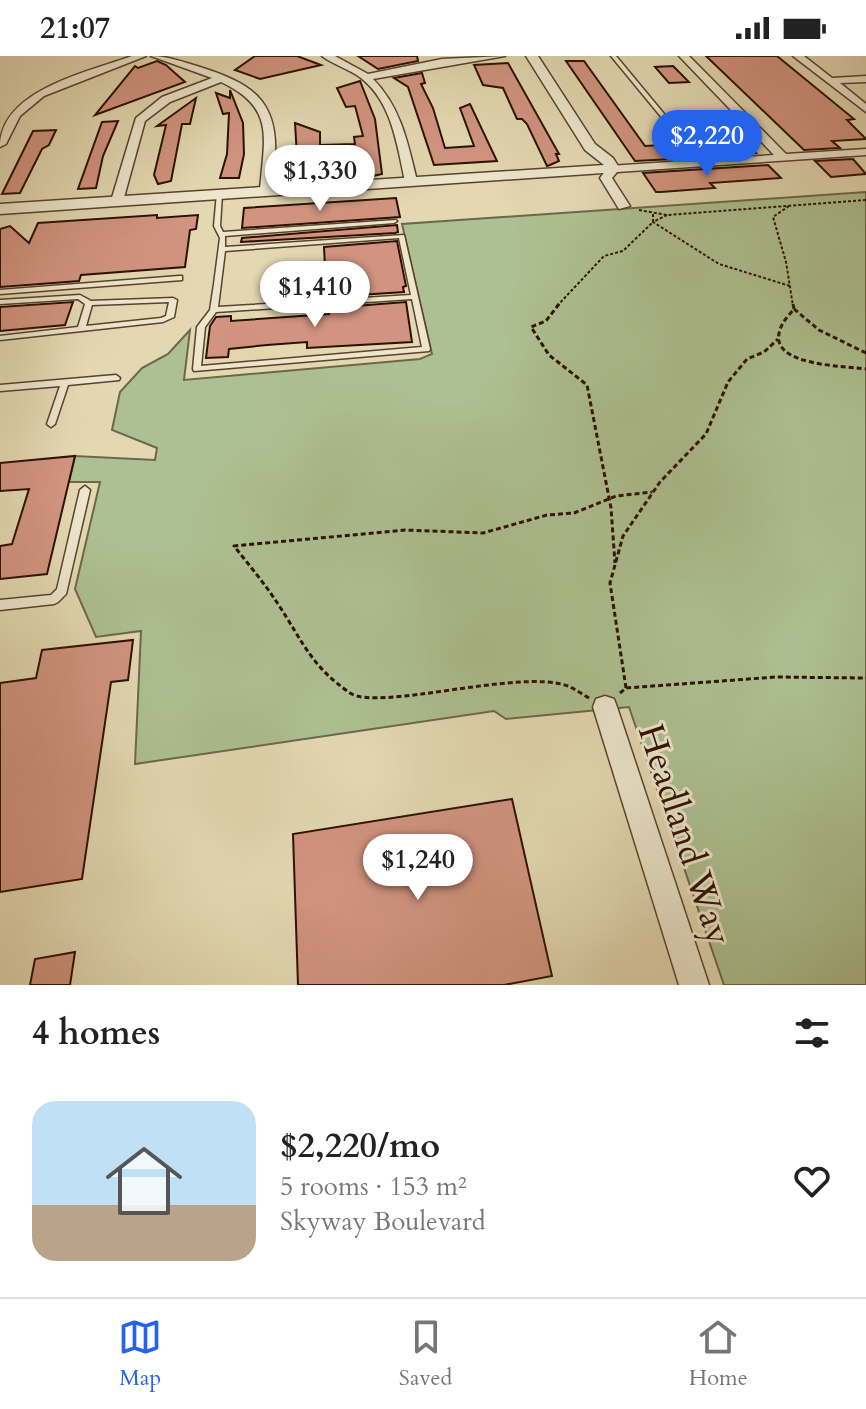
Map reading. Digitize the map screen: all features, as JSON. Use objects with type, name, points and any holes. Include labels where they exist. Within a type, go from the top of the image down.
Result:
[{"type":"street","points":[[0,144],[16,114],[40,94],[141,56]]},
{"type":"street","points":[[156,56],[250,94],[265,111],[269,125],[266,190]]},
{"type":"street","points":[[327,56],[369,77],[389,101],[411,181]]},
{"type":"street","points":[[369,77],[442,62],[500,56]]},
{"type":"street","points":[[532,56],[590,147],[613,169]]},
{"type":"street","points":[[684,56],[784,158]]},
{"type":"street","points":[[798,56],[866,109]]},
{"type":"street","points":[[117,201],[140,120],[145,113],[173,97],[219,79]]},
{"type":"street","points":[[830,81],[866,79]]},
{"type":"street","points":[[590,147],[590,162],[595,170]]},
{"type":"street","points":[[0,209],[866,152]]},
{"type":"street","points":[[613,169],[606,178],[624,206]]},
{"type":"street","name":"Headland Way","points":[[605,707],[694,985]]},
{"type":"lane","points":[[613,56],[702,163]]},
{"type":"lane","points":[[219,194],[217,226],[222,249],[214,310],[201,327],[197,369],[426,349],[402,236],[222,249]]},
{"type":"lane","points":[[221,234],[394,221]]},
{"type":"lane","points":[[0,292],[179,278]]},
{"type":"lane","points":[[0,302],[80,297],[89,303],[173,300],[170,317],[163,320],[0,338]]},
{"type":"lane","points":[[214,310],[415,297]]},
{"type":"lane","points":[[82,327],[89,303]]},
{"type":"lane","points":[[0,388],[116,378]]},
{"type":"lane","points":[[51,424],[65,382]]},
{"type":"lane","points":[[0,605],[54,599],[62,591],[85,490]]},
{"type":"path","points":[[624,206],[667,215],[866,200]]},
{"type":"path","points":[[789,206],[773,217],[794,309],[819,330],[866,353]]},
{"type":"path","points":[[653,213],[653,222]]},
{"type":"path","points":[[615,563],[609,499],[587,385],[549,355],[531,327],[546,321],[570,289],[604,256],[623,251],[653,222],[667,215]]},
{"type":"path","points":[[653,222],[727,269],[773,278],[790,286]]},
{"type":"path","points":[[626,688],[610,583],[623,536],[652,492],[706,434],[728,382],[747,359],[764,352],[778,339],[780,328],[794,309]]},
{"type":"path","points":[[778,339],[786,354],[803,361],[866,369]]},
{"type":"path","points":[[652,492],[609,499],[574,513],[547,515],[483,533],[405,530],[234,546],[278,604],[302,647],[324,672],[354,696],[382,697],[516,682],[566,685],[605,707],[626,688],[815,675],[866,678]]},
{"type":"green space","points":[[866,192],[866,985],[724,985],[629,707],[506,719],[494,711],[135,764],[141,631],[96,637],[75,589],[100,482],[69,482],[75,456],[155,460],[157,448],[112,430],[120,392],[142,368],[168,354],[190,330],[184,380],[420,359],[432,354],[402,224]]},
{"type":"building","points":[[255,56],[297,56],[321,65],[260,79],[235,70]]},
{"type":"building","points":[[358,56],[417,56],[418,61],[378,69]]},
{"type":"building","points":[[706,56],[777,56],[854,119],[847,120],[866,139],[832,141],[840,148],[804,150]]},
{"type":"building","points":[[157,61],[185,82],[95,115],[135,66],[138,68]]},
{"type":"building","points":[[566,61],[584,61],[645,146],[680,144],[691,158],[635,161]]},
{"type":"building","points":[[508,63],[559,154],[556,154],[559,161],[547,166],[527,124],[517,119],[503,88],[483,85],[474,65]]},
{"type":"building","points":[[673,66],[689,82],[669,83],[655,67]]},
{"type":"building","points":[[422,73],[425,83],[421,84],[433,108],[445,148],[474,146],[460,108],[470,104],[497,161],[434,165],[408,87],[394,78]]},
{"type":"building","points":[[360,81],[375,119],[382,174],[373,176],[372,169],[298,173],[295,123],[320,132],[320,145],[355,144],[354,137],[363,136],[355,106],[346,107],[337,88]]},
{"type":"building","points":[[230,90],[243,123],[244,154],[239,178],[220,178],[227,154],[229,113],[223,114],[216,93],[230,98]]},
{"type":"building","points":[[196,98],[190,124],[182,124],[171,181],[158,184],[154,175],[166,125],[157,126]]},
{"type":"building","points":[[118,121],[103,156],[96,188],[78,189],[102,122]]},
{"type":"building","points":[[56,130],[49,145],[42,149],[20,193],[2,194],[33,131]]},
{"type":"building","points":[[735,131],[756,153],[704,157],[693,144],[724,143],[713,132]]},
{"type":"building","points":[[853,159],[866,174],[831,177],[815,161]]},
{"type":"building","points":[[768,165],[781,178],[710,183],[715,188],[661,192],[656,192],[643,173]]},
{"type":"building","points":[[396,198],[400,217],[242,228],[244,208]]},
{"type":"building","points":[[157,215],[157,218],[198,215],[196,229],[190,230],[185,267],[81,275],[79,281],[0,287],[0,229],[10,226],[29,243],[38,223]]},
{"type":"building","points":[[397,225],[398,232],[395,233],[241,242],[242,238]]},
{"type":"building","points":[[397,241],[406,286],[403,287],[404,292],[328,297],[327,284],[316,285],[315,268],[325,267],[324,247]]},
{"type":"building","points":[[73,302],[65,325],[0,331],[0,307]]},
{"type":"building","points":[[406,302],[412,342],[307,348],[307,342],[267,345],[229,349],[228,357],[206,358],[210,326],[216,317],[231,316],[231,321],[329,314],[329,308]]},
{"type":"building","points":[[75,456],[47,574],[0,579],[0,546],[12,544],[29,489],[0,491],[0,463]]},
{"type":"building","points":[[133,640],[128,680],[111,682],[82,879],[0,892],[0,683],[36,678],[42,650]]},
{"type":"building","points":[[512,799],[552,976],[504,985],[298,985],[293,834]]},
{"type":"building","points":[[75,952],[70,985],[30,985],[35,959]]}]
